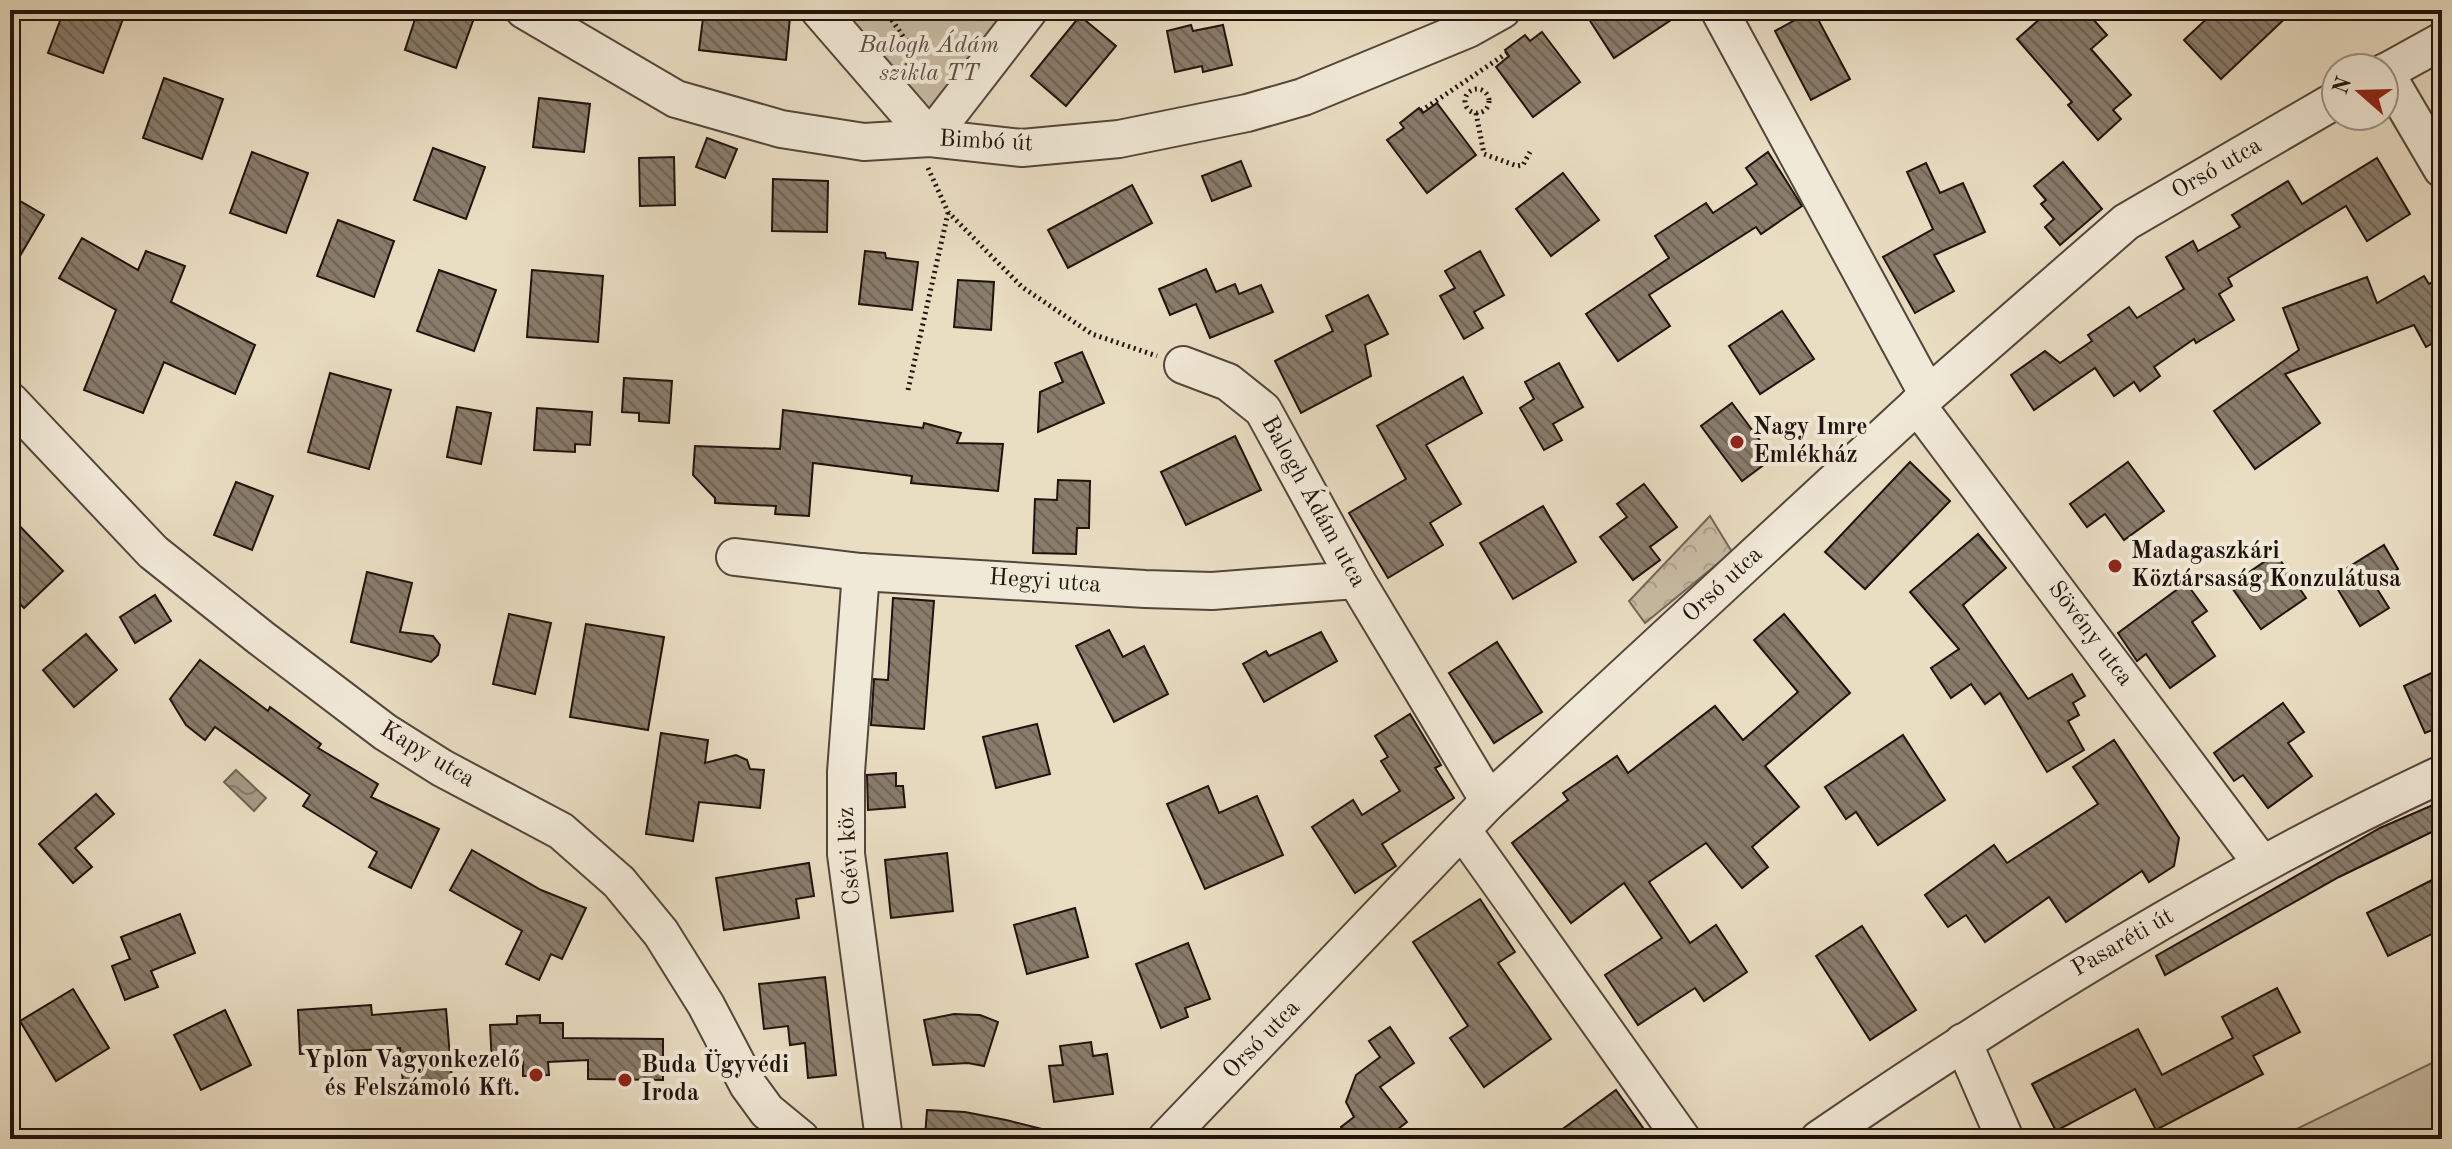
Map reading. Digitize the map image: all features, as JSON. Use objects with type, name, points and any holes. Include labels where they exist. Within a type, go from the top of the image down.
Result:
[{"type":"street","name":"Bimbó út","points":[[524,10],[676,99],[781,129],[864,142],[930,138],[1022,148],[1119,139],[1247,113],[1303,97],[1456,34],[1502,10]]},
{"type":"street","points":[[819,10],[930,138],[1029,10]]},
{"type":"street","name":"Sövény utca","points":[[1719,10],[1923,400],[2262,864]]},
{"type":"street","points":[[2400,63],[2442,41]]},
{"type":"street","points":[[1303,97],[1305,76],[1358,49]]},
{"type":"street","points":[[2400,99],[2442,169]]},
{"type":"street","name":"Orsó utca","points":[[1166,1139],[1489,801],[1923,400],[2126,222],[2320,109]]},
{"type":"street","name":"Balogh Ádám utca","points":[[1183,365],[1228,382],[1263,410],[1356,580],[1489,801]]},
{"type":"street","name":"Kapy utca","points":[[10,401],[153,552],[261,638],[385,732],[442,768],[561,831],[619,882],[661,933],[706,1005],[754,1094],[767,1111],[801,1139]]},
{"type":"street","name":"Hegyi utca","points":[[735,557],[861,572],[1212,591],[1356,580]]},
{"type":"street","name":"Csévi köz","points":[[861,572],[846,772],[846,854],[884,1139]]},
{"type":"street","name":"Pasaréti út","points":[[1819,1139],[2059,980],[2262,864],[2442,774]]},
{"type":"street","points":[[1463,831],[1682,1139]]},
{"type":"street","points":[[1963,1042],[2005,1139]]},
{"type":"path","points":[[1421,111],[1507,53]]},
{"type":"path","points":[[1464,84],[1470,91]]},
{"type":"path","points":[[1482,90],[1489,101],[1482,111],[1470,111],[1465,101],[1470,91],[1482,90]]},
{"type":"path","points":[[1476,113],[1484,154],[1517,166],[1523,165],[1530,152]]},
{"type":"path","points":[[930,138],[927,167],[948,212],[1022,287],[1092,334],[1183,365]]},
{"type":"path","points":[[908,390],[948,212]]},
{"type":"green space","name":"Balogh Ádám szikla TT","points":[[819,10],[1029,10],[930,138]]},
{"type":"green space","points":[[1710,516],[1732,552],[1645,623],[1629,601]]},
{"type":"green space","points":[[2442,1058],[2442,1139],[2276,1139]]},
{"type":"water","points":[[236,770],[266,798],[254,811],[224,782]]},
{"type":"building","points":[[64,10],[108,10],[124,16],[103,73],[48,53]]},
{"type":"building","points":[[418,10],[451,10],[474,18],[456,68],[405,50]]},
{"type":"building","points":[[704,10],[790,17],[786,60],[699,50]]},
{"type":"building","points":[[1583,10],[1686,10],[1614,58]]},
{"type":"building","points":[[1813,10],[1850,79],[1811,100],[1775,31]]},
{"type":"building","points":[[2050,10],[2085,10],[2107,35],[2091,49],[2131,95],[2113,110],[2121,119],[2098,140],[2068,105],[2072,102],[2017,39]]},
{"type":"building","points":[[2216,10],[2294,10],[2221,79],[2184,40]]},
{"type":"building","points":[[1080,16],[1116,46],[1066,106],[1031,76]]},
{"type":"building","points":[[1191,25],[1193,31],[1223,25],[1232,65],[1203,72],[1202,66],[1175,72],[1167,31]]},
{"type":"building","points":[[1542,32],[1580,82],[1533,117],[1496,67],[1509,56],[1505,50],[1525,35],[1530,41]]},
{"type":"building","points":[[164,78],[223,99],[202,159],[143,138]]},
{"type":"building","points":[[539,98],[590,104],[584,152],[533,147]]},
{"type":"building","points":[[1437,103],[1476,155],[1427,193],[1387,140],[1404,128],[1400,123],[1419,108],[1423,113]]},
{"type":"building","points":[[707,138],[737,149],[725,178],[696,167]]},
{"type":"building","points":[[433,148],[485,167],[466,219],[414,200]]},
{"type":"building","points":[[252,152],[308,173],[286,233],[230,213]]},
{"type":"building","points":[[1768,152],[1802,206],[1761,234],[1756,227],[1649,295],[1670,326],[1618,361],[1586,314],[1669,258],[1655,236],[1706,203],[1713,213],[1757,184],[1746,168]]},
{"type":"building","points":[[674,157],[675,205],[640,206],[639,158]]},
{"type":"building","points":[[2377,158],[2410,214],[2367,241],[2346,206],[2228,278],[2232,286],[2219,294],[2234,320],[2196,343],[2194,339],[2154,367],[2160,376],[2140,391],[2134,382],[2114,396],[2095,368],[2034,410],[2011,375],[2045,351],[2060,363],[2092,341],[2088,335],[2129,307],[2137,318],[2184,289],[2166,257],[2193,241],[2198,251],[2240,227],[2232,215],[2288,181],[2302,204]]},
{"type":"building","points":[[1241,161],[1251,186],[1212,201],[1202,176]]},
{"type":"building","points":[[2063,162],[2102,209],[2060,245],[2045,227],[2054,219],[2041,204],[2046,200],[2034,186]]},
{"type":"building","points":[[1926,163],[1940,193],[1963,183],[1985,232],[1934,255],[1954,291],[1915,313],[1883,257],[1933,229],[1907,172]]},
{"type":"building","points":[[1563,173],[1599,220],[1551,256],[1516,209]]},
{"type":"building","points":[[773,179],[828,181],[827,232],[772,231]]},
{"type":"building","points":[[1132,185],[1152,223],[1068,268],[1048,230]]},
{"type":"building","points":[[10,195],[44,215],[10,273]]},
{"type":"building","points":[[338,220],[394,241],[374,297],[317,276]]},
{"type":"building","points":[[82,238],[138,270],[146,251],[185,266],[171,302],[255,345],[235,394],[164,362],[143,413],[84,390],[116,310],[59,278]]},
{"type":"building","points":[[865,251],[885,253],[886,258],[918,262],[912,310],[859,304]]},
{"type":"building","points":[[1480,251],[1504,295],[1474,312],[1483,328],[1464,339],[1440,296],[1455,288],[1445,271]]},
{"type":"building","points":[[1206,269],[1216,292],[1235,284],[1239,294],[1261,285],[1273,312],[1210,338],[1196,304],[1170,315],[1159,289]]},
{"type":"building","points":[[439,270],[496,290],[474,351],[417,331]]},
{"type":"building","points":[[532,270],[603,276],[598,342],[527,337]]},
{"type":"building","points":[[2424,276],[2429,284],[2442,277],[2442,338],[2426,347],[2414,325],[2285,374],[2320,423],[2255,469],[2214,411],[2299,350],[2283,308],[2367,277],[2377,303]]},
{"type":"building","points":[[958,280],[994,282],[991,330],[954,327]]},
{"type":"building","points":[[1368,295],[1388,334],[1365,345],[1371,376],[1301,413],[1275,361],[1333,331],[1326,316]]},
{"type":"building","points":[[1782,311],[1814,359],[1760,394],[1729,346]]},
{"type":"building","points":[[1082,352],[1104,403],[1038,432],[1040,392],[1063,382],[1055,363]]},
{"type":"building","points":[[1559,363],[1583,407],[1553,424],[1562,440],[1544,450],[1520,408],[1534,399],[1525,382]]},
{"type":"building","points":[[330,373],[391,390],[369,469],[308,452]]},
{"type":"building","points":[[1463,377],[1482,413],[1426,445],[1461,504],[1430,523],[1443,545],[1388,578],[1349,513],[1406,479],[1377,426]]},
{"type":"building","points":[[624,378],[672,381],[669,423],[639,421],[639,413],[622,412]]},
{"type":"building","name":"Nagy Imre Emlékház","points":[[1732,403],[1773,458],[1742,481],[1701,426]]},
{"type":"building","points":[[457,407],[491,413],[481,464],[447,457]]},
{"type":"building","points":[[537,408],[592,412],[590,445],[575,444],[575,452],[534,450]]},
{"type":"building","points":[[783,410],[923,428],[924,423],[961,433],[957,443],[1003,444],[998,491],[911,483],[912,476],[813,463],[809,516],[775,514],[776,506],[715,503],[715,498],[693,475],[695,446],[780,449]]},
{"type":"building","points":[[1235,436],[1261,490],[1186,525],[1161,472]]},
{"type":"building","points":[[1910,462],[1950,501],[1865,589],[1825,552]]},
{"type":"building","points":[[2128,462],[2164,511],[2124,540],[2105,514],[2087,527],[2070,504]]},
{"type":"building","points":[[1058,480],[1090,481],[1089,528],[1077,528],[1076,554],[1033,553],[1035,499],[1057,500]]},
{"type":"building","points":[[236,482],[273,496],[252,550],[214,535]]},
{"type":"building","points":[[1644,484],[1677,527],[1650,547],[1660,560],[1633,580],[1600,537],[1627,517],[1617,504]]},
{"type":"building","points":[[1543,506],[1576,562],[1513,599],[1480,543]]},
{"type":"building","points":[[10,516],[63,571],[24,608],[10,593]]},
{"type":"building","points":[[1978,534],[2006,568],[1963,605],[2028,699],[2072,674],[2085,696],[2073,703],[2079,715],[2068,721],[2084,750],[2047,772],[2000,693],[1985,704],[1971,684],[1951,698],[1931,668],[1959,649],[1910,592]]},
{"type":"building","points":[[2384,545],[2398,569],[2374,584],[2389,608],[2360,626],[2331,578]]},
{"type":"building","points":[[2276,554],[2306,598],[2261,629],[2230,585]]},
{"type":"building","points":[[367,572],[412,583],[400,632],[433,636],[440,645],[438,655],[431,662],[351,642]]},
{"type":"building","points":[[2186,583],[2207,611],[2192,622],[2215,656],[2170,688],[2146,654],[2137,661],[2118,633]]},
{"type":"building","points":[[155,595],[171,621],[135,643],[120,617]]},
{"type":"building","points":[[893,598],[934,601],[924,729],[871,725],[874,679],[888,680]]},
{"type":"building","points":[[509,614],[551,623],[535,694],[493,684]]},
{"type":"building","points":[[1784,614],[1850,693],[1765,766],[1799,807],[1752,847],[1768,867],[1742,888],[1706,843],[1649,882],[1690,943],[1716,925],[1747,972],[1704,1001],[1695,988],[1638,1025],[1605,975],[1662,938],[1624,883],[1571,923],[1512,843],[1568,800],[1563,793],[1617,756],[1628,773],[1715,706],[1743,740],[1798,692],[1754,640]]},
{"type":"building","points":[[586,624],[664,637],[648,730],[570,717]]},
{"type":"building","points":[[1109,630],[1123,657],[1144,646],[1168,694],[1114,722],[1076,646]]},
{"type":"building","points":[[1321,632],[1337,661],[1264,702],[1243,664],[1266,651],[1269,656]]},
{"type":"building","points":[[86,634],[117,670],[74,707],[43,670]]},
{"type":"building","points":[[1497,642],[1542,712],[1494,743],[1449,673]]},
{"type":"building","points":[[200,660],[268,711],[270,707],[321,744],[318,748],[378,784],[371,797],[439,829],[411,888],[369,867],[377,852],[303,806],[310,795],[215,727],[205,740],[186,725],[170,699]]},
{"type":"building","points":[[2442,668],[2442,726],[2425,733],[2404,686]]},
{"type":"building","points":[[2283,703],[2304,732],[2288,743],[2312,776],[2268,808],[2243,775],[2234,781],[2214,753]]},
{"type":"building","points":[[1410,714],[1441,765],[1435,768],[1454,798],[1382,844],[1396,866],[1355,893],[1312,827],[1353,800],[1362,815],[1400,791],[1381,761],[1388,757],[1375,736]]},
{"type":"building","points":[[1037,724],[1050,774],[996,788],[983,737]]},
{"type":"building","points":[[661,733],[708,740],[705,763],[736,755],[747,760],[750,769],[764,770],[760,808],[699,802],[693,841],[646,834]]},
{"type":"building","points":[[1903,735],[1945,800],[1878,845],[1856,812],[1846,819],[1825,787]]},
{"type":"building","points":[[2114,740],[2179,838],[2174,866],[2149,882],[2142,871],[2066,922],[2049,897],[1985,942],[1966,915],[1948,927],[1925,895],[1994,845],[2007,863],[2098,804],[2073,767]]},
{"type":"building","points":[[896,773],[896,786],[903,786],[905,807],[868,810],[867,775]]},
{"type":"building","points":[[1208,786],[1219,813],[1257,796],[1283,855],[1205,889],[1167,804]]},
{"type":"building","points":[[96,794],[114,814],[75,848],[92,867],[73,883],[39,844]]},
{"type":"building","points":[[2442,801],[2442,827],[2339,877],[2165,975],[2156,956],[2380,828]]},
{"type":"building","points":[[472,850],[541,890],[586,908],[562,959],[551,954],[539,980],[506,964],[522,931],[450,890]]},
{"type":"building","points":[[947,853],[953,911],[891,918],[885,860]]},
{"type":"building","points":[[809,863],[814,896],[796,899],[799,918],[724,930],[716,878]]},
{"type":"building","points":[[2442,875],[2442,929],[2388,956],[2367,913]]},
{"type":"building","points":[[1480,899],[1515,952],[1498,963],[1551,1039],[1484,1087],[1450,1038],[1468,1026],[1413,942]]},
{"type":"building","points":[[1075,908],[1088,957],[1027,974],[1014,925]]},
{"type":"building","points":[[180,914],[195,953],[151,971],[158,987],[125,1000],[112,966],[130,959],[121,937]]},
{"type":"building","points":[[1862,926],[1916,1010],[1870,1040],[1816,956]]},
{"type":"building","points":[[1188,943],[1210,999],[1185,1008],[1188,1017],[1161,1028],[1136,964]]},
{"type":"building","points":[[825,977],[836,1075],[808,1078],[805,1043],[790,1045],[788,1026],[764,1029],[759,984]]},
{"type":"building","points":[[2277,988],[2300,1032],[2253,1056],[2263,1074],[2156,1130],[2135,1089],[2056,1131],[2032,1084],[2138,1029],[2162,1075],[2233,1038],[2222,1017]]},
{"type":"building","points":[[73,989],[109,1048],[56,1081],[20,1021]]},
{"type":"building","points":[[371,1005],[372,1015],[446,1009],[452,1080],[403,1084],[400,1048],[300,1054],[298,1010]]},
{"type":"building","points":[[225,1010],[251,1065],[201,1090],[174,1035]]},
{"type":"building","points":[[954,1014],[980,1015],[998,1022],[984,1066],[968,1063],[933,1065],[924,1020]]},
{"type":"building","points":[[540,1015],[540,1023],[563,1023],[563,1038],[663,1039],[663,1080],[588,1079],[588,1060],[548,1062],[549,1075],[523,1076],[523,1062],[492,1064],[490,1025],[517,1024],[517,1016]]},
{"type":"building","points":[[1390,1027],[1414,1063],[1380,1087],[1407,1122],[1385,1139],[1350,1139],[1341,1127],[1354,1117],[1346,1102],[1356,1075],[1380,1057],[1369,1041]]},
{"type":"building","points":[[1091,1042],[1093,1056],[1107,1054],[1113,1094],[1054,1102],[1049,1066],[1063,1065],[1060,1046]]},
{"type":"building","points":[[1616,1090],[1651,1139],[1549,1139]]},
{"type":"building","points":[[927,1110],[965,1112],[1006,1120],[1054,1132],[1053,1139],[925,1137]]},
{"type":"place","name":"Nagy Imre Emlékház","points":[[1737,442]]},
{"type":"place","name":"Madagaszkári Köztársaság Konzulátusa","points":[[2115,566]]},
{"type":"place","name":"Yplon Vagyonkezelő és Felszámoló Kft.","points":[[536,1075]]},
{"type":"place","name":"Buda Ügyvédi Iroda","points":[[625,1080]]}]
